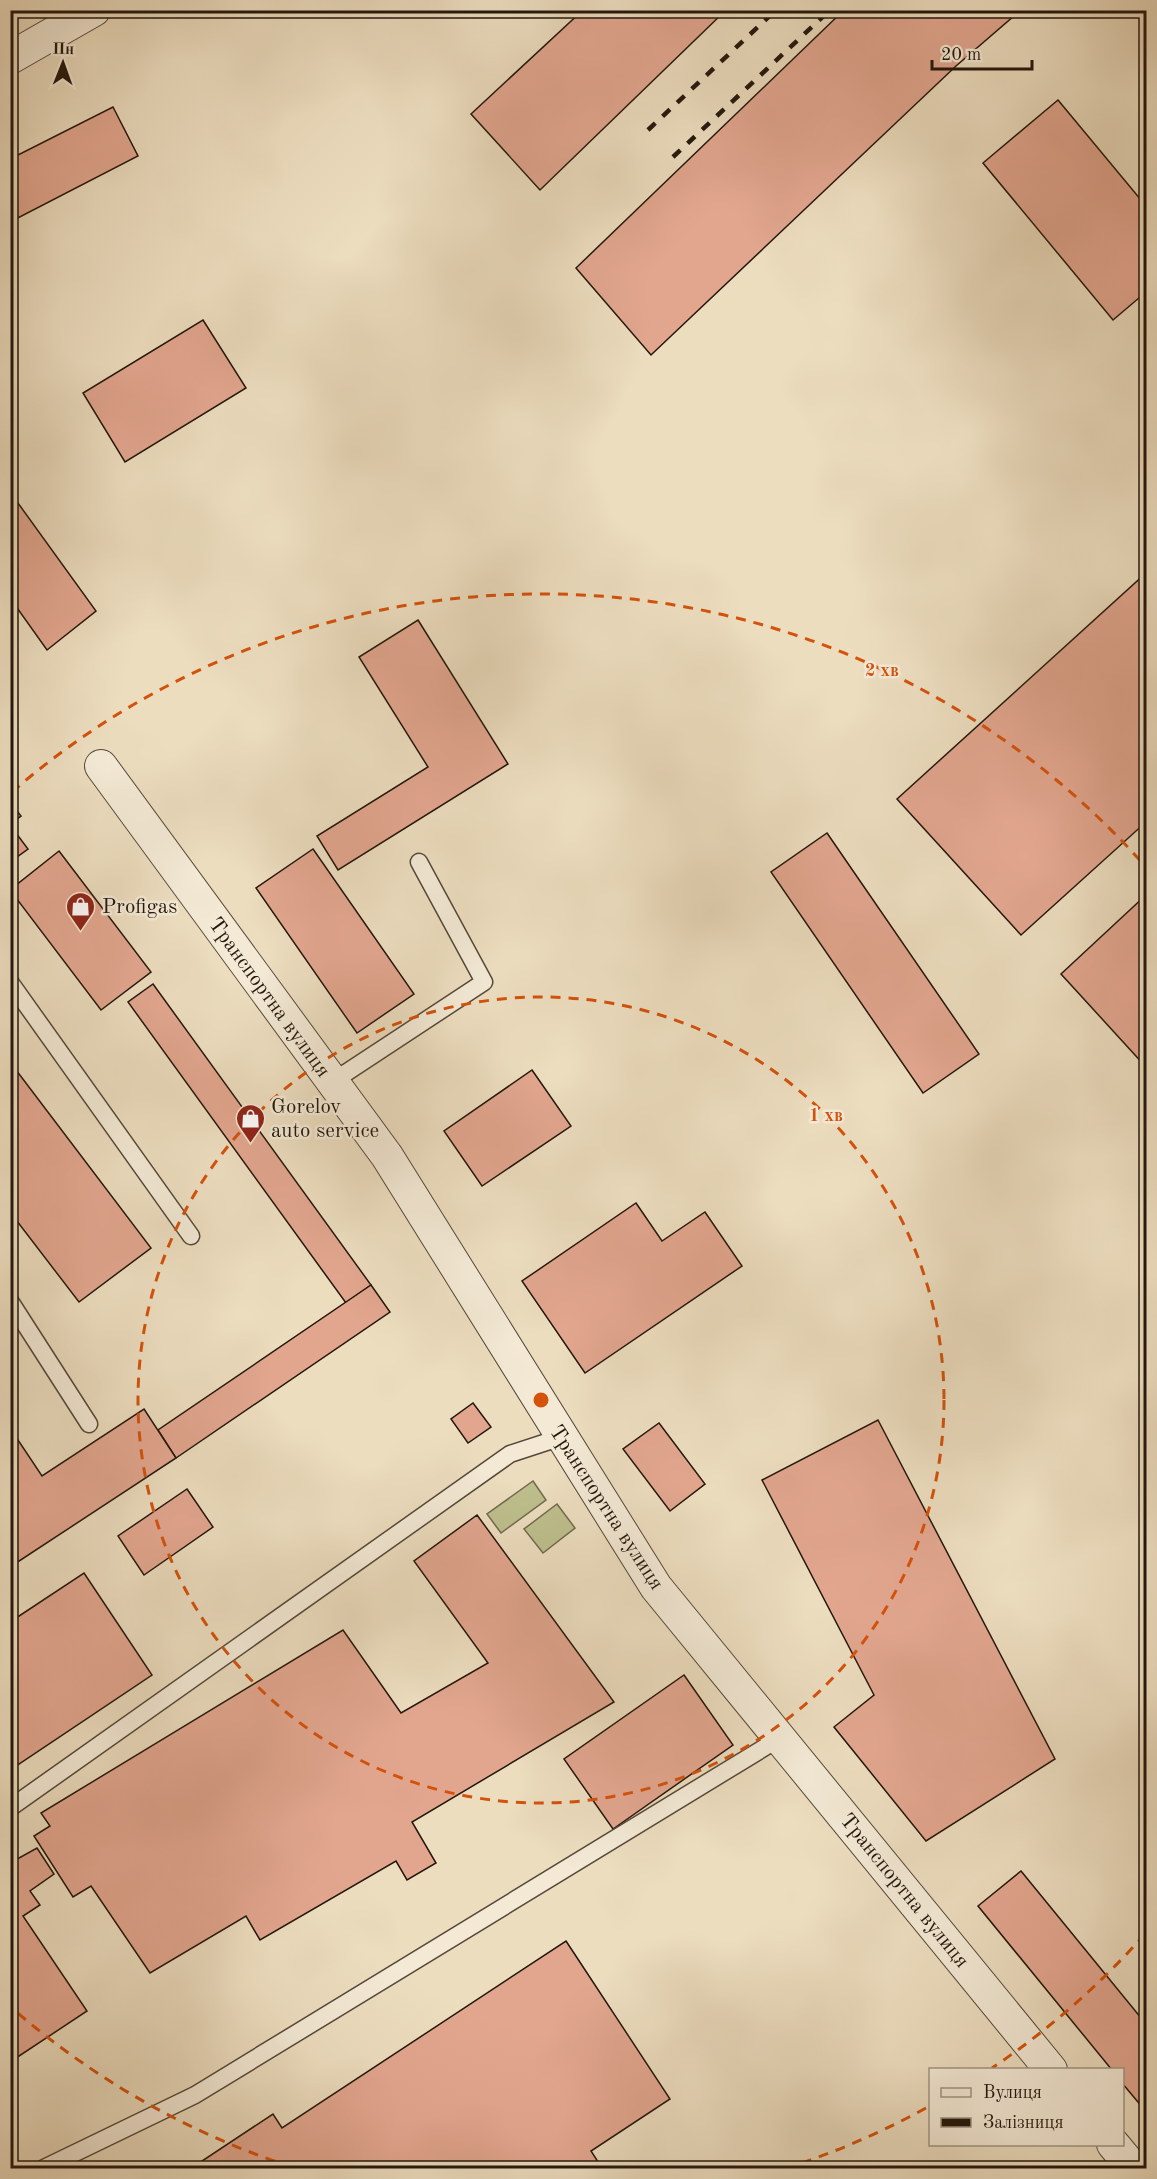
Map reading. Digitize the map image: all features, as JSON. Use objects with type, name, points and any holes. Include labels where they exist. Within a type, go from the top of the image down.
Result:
[{"type":"street","points":[[10,58],[94,10]]},
{"type":"street","name":"Транспортна вулиця","points":[[101,766],[387,1156],[656,1587],[1049,2068]]},
{"type":"street","points":[[1114,2146],[1132,2169]]},
{"type":"lane","points":[[332,1082],[484,982],[419,862]]},
{"type":"lane","points":[[10,982],[191,1236]]},
{"type":"lane","points":[[10,1301],[89,1424]]},
{"type":"lane","points":[[10,1808],[510,1454],[562,1437]]},
{"type":"lane","points":[[44,2169],[195,2095],[780,1738]]},
{"type":"green space","points":[[533,1481],[546,1500],[501,1533],[487,1514]]},
{"type":"green space","points":[[557,1504],[575,1528],[543,1553],[524,1529]]},
{"type":"building","points":[[583,10],[726,10],[540,190],[471,114]]},
{"type":"building","points":[[844,10],[1021,10],[956,66],[651,355],[576,268]]},
{"type":"building","points":[[1058,100],[1146,206],[1146,292],[1113,320],[983,163]]},
{"type":"building","points":[[113,107],[138,156],[10,222],[10,159]]},
{"type":"building","points":[[203,320],[246,388],[125,462],[83,393]]},
{"type":"building","points":[[10,492],[96,611],[47,650],[10,598]]},
{"type":"building","points":[[1146,573],[1146,822],[1021,935],[897,799]]},
{"type":"building","points":[[418,620],[508,764],[338,870],[317,836],[428,767],[359,657]]},
{"type":"building","points":[[10,802],[21,816],[10,824]]},
{"type":"building","points":[[10,825],[28,849],[10,862]]},
{"type":"building","points":[[827,833],[979,1054],[923,1093],[771,872]]},
{"type":"building","points":[[313,849],[414,994],[357,1033],[256,888]]},
{"type":"building","name":"Profigas","points":[[59,851],[151,972],[101,1010],[10,890]]},
{"type":"building","points":[[1146,895],[1146,1067],[1061,974]]},
{"type":"building","name":"Gorelov auto service","points":[[153,984],[371,1285],[346,1303],[128,1002]]},
{"type":"building","points":[[10,1062],[151,1248],[79,1302],[10,1212]]},
{"type":"building","points":[[532,1070],[571,1126],[482,1186],[444,1131]]},
{"type":"building","points":[[636,1203],[662,1241],[705,1212],[742,1266],[585,1373],[522,1281]]},
{"type":"building","points":[[371,1285],[390,1312],[176,1458],[158,1430]]},
{"type":"building","points":[[473,1403],[491,1427],[468,1443],[451,1419]]},
{"type":"building","points":[[144,1409],[176,1458],[10,1567],[10,1428],[42,1476]]},
{"type":"building","points":[[878,1420],[1055,1759],[926,1841],[834,1727],[874,1695],[762,1480]]},
{"type":"building","points":[[659,1423],[705,1484],[670,1511],[623,1449]]},
{"type":"building","points":[[187,1489],[213,1527],[144,1575],[118,1536]]},
{"type":"building","points":[[477,1515],[614,1702],[412,1822],[436,1863],[407,1880],[396,1861],[260,1940],[246,1916],[150,1973],[91,1886],[73,1897],[34,1836],[50,1826],[41,1813],[343,1630],[401,1713],[488,1663],[414,1561]]},
{"type":"building","points":[[84,1573],[152,1675],[10,1770],[10,1622]]},
{"type":"building","points":[[684,1675],[733,1745],[613,1829],[564,1759]]},
{"type":"building","points":[[37,1848],[54,1874],[30,1891],[40,1905],[23,1916],[87,2011],[10,2062],[10,1863]]},
{"type":"building","points":[[1021,1871],[1146,2024],[1146,2106],[1143,2108],[1124,2085],[1124,2068],[1110,2068],[978,1906]]},
{"type":"building","points":[[566,1941],[670,2099],[591,2151],[602,2168],[198,2168],[196,2165],[273,2114],[282,2128]]},
{"type":"railway","points":[[648,130],[776,10]]},
{"type":"railway","points":[[673,157],[830,10]]},
{"type":"place","name":"Profigas","points":[[81,932]]},
{"type":"place","name":"Gorelov auto service","points":[[250,1144]]}]
